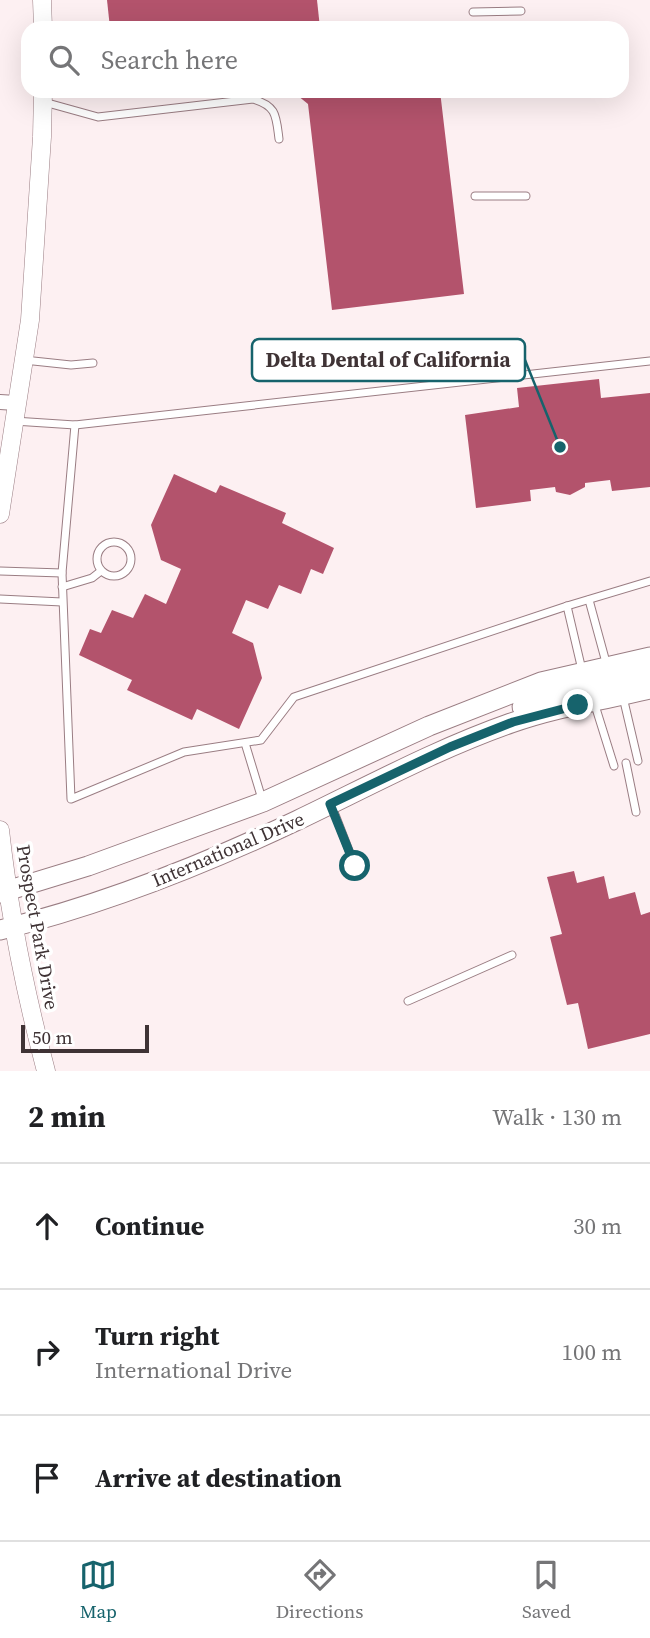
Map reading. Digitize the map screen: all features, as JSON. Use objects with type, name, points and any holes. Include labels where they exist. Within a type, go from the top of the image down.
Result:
[{"type":"main road","name":"International Drive","points":[[4,892],[88,866],[263,802],[429,726],[541,682],[650,657]]},
{"type":"main road","points":[[462,742],[472,729],[489,719],[572,691],[593,680],[607,667]]},
{"type":"main road","points":[[594,701],[597,693],[608,684],[650,670]]},
{"type":"main road","name":"International Drive","points":[[7,928],[159,879],[243,845],[462,742],[513,722],[650,689]]},
{"type":"street","points":[[42,0],[43,21]]},
{"type":"street","points":[[0,514],[8,417],[23,360],[31,306],[43,98]]},
{"type":"street","name":"Prospect Park Drive","points":[[0,831],[7,928],[46,1071]]},
{"type":"lane","points":[[473,12],[521,11]]},
{"type":"lane","points":[[48,98],[98,117],[253,99],[266,103],[276,114],[279,139]]},
{"type":"lane","points":[[475,196],[526,196]]},
{"type":"lane","points":[[23,360],[71,365],[93,363]]},
{"type":"lane","points":[[8,417],[75,425],[650,362]]},
{"type":"lane","points":[[75,425],[62,573],[71,799],[184,752],[261,740],[294,698],[567,606],[650,582]]},
{"type":"lane","points":[[110,542],[124,545],[131,556],[128,569],[117,577],[101,572],[96,563],[99,550],[110,542]]},
{"type":"lane","points":[[0,570],[62,573]]},
{"type":"lane","points":[[62,587],[92,578],[101,572]]},
{"type":"lane","points":[[0,599],[62,601]]},
{"type":"lane","points":[[589,600],[607,667]]},
{"type":"lane","points":[[567,606],[583,673]]},
{"type":"lane","points":[[622,695],[638,761]]},
{"type":"lane","points":[[594,701],[614,766]]},
{"type":"lane","points":[[245,743],[263,802]]},
{"type":"lane","points":[[626,763],[636,812]]},
{"type":"lane","points":[[330,804],[355,866]]},
{"type":"lane","points":[[408,1001],[512,955]]},
{"type":"building","points":[[107,0],[317,0],[319,21],[109,21]]},
{"type":"building","points":[[301,98],[441,98],[464,294],[332,310],[308,104]]},
{"type":"building","points":[[599,379],[601,398],[650,393],[650,487],[612,491],[610,480],[585,483],[585,487],[570,495],[556,492],[555,487],[530,490],[531,501],[476,508],[465,415],[519,407],[517,388]]},
{"type":"building","points":[[174,474],[216,493],[220,485],[286,513],[282,523],[334,548],[323,574],[311,569],[301,594],[279,585],[268,609],[246,600],[232,633],[253,643],[262,678],[239,729],[197,709],[192,720],[127,690],[132,680],[79,655],[90,629],[101,633],[112,610],[133,618],[145,594],[166,604],[181,569],[161,560],[151,525]]},
{"type":"building","points":[[574,871],[577,883],[604,876],[609,899],[635,892],[641,915],[650,912],[650,1034],[588,1049],[578,1003],[567,1005],[550,937],[562,934],[547,877]]},
{"type":"place","name":"Delta Dental of California","points":[[560,447]]},
{"type":"route","points":[[355,866],[330,804],[450,747],[513,722],[578,705]]}]
